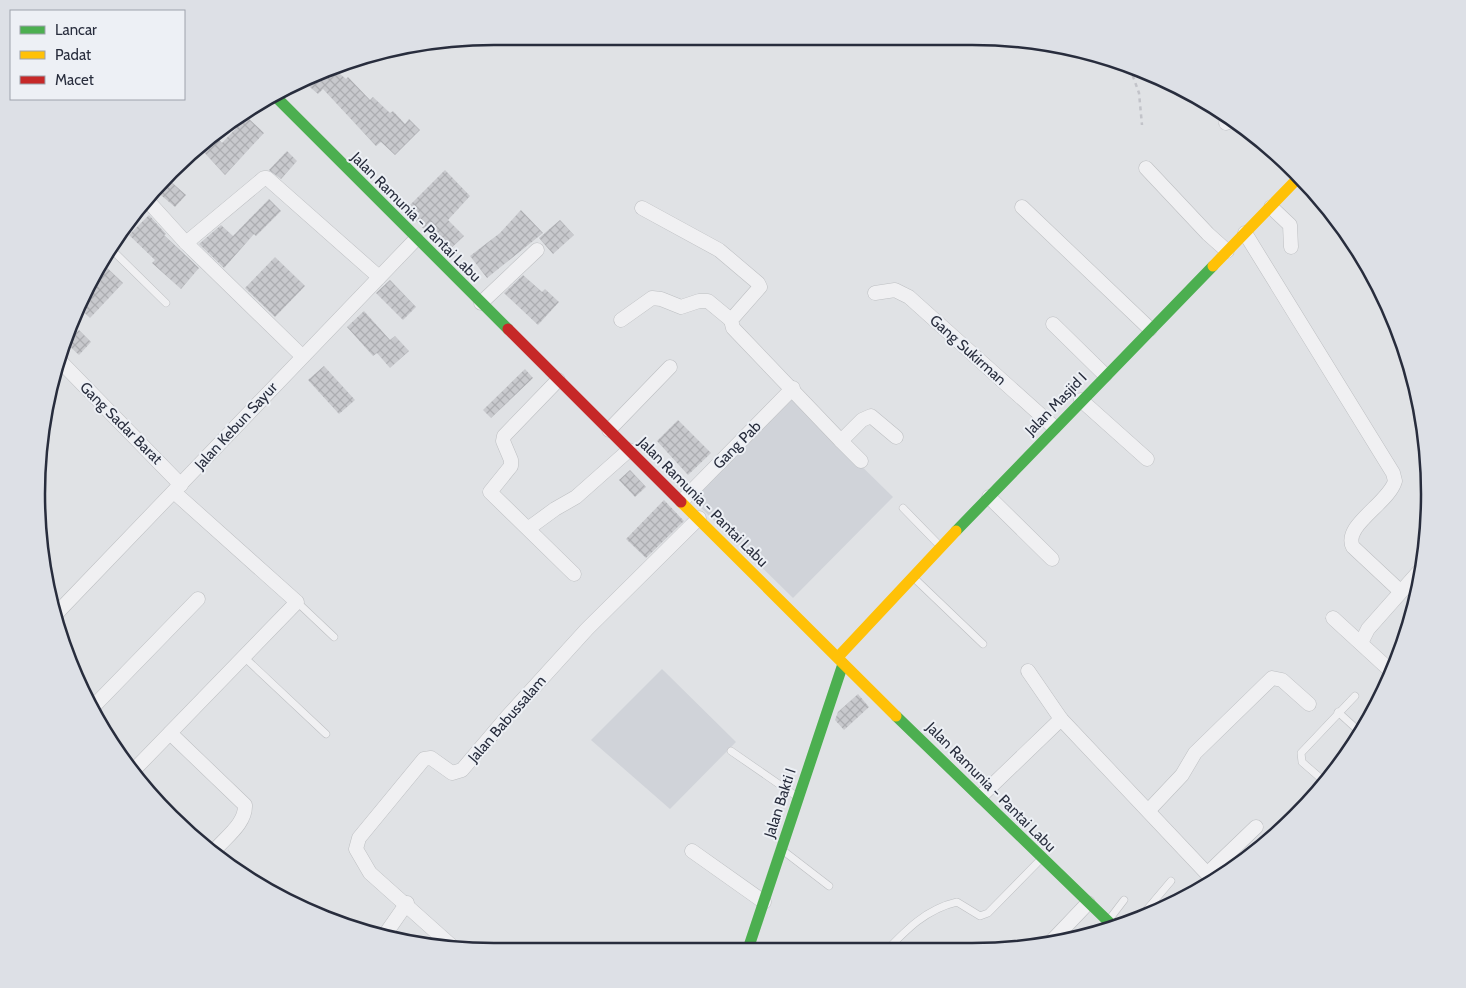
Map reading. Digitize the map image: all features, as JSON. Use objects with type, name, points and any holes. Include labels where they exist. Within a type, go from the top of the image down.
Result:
[{"type":"main road","name":"Jalan Ramunia - Pantai Labu","points":[[279,100],[416,239],[682,501],[841,661],[1108,922]]},
{"type":"main road","name":"Jalan Masjid I","points":[[841,661],[911,576],[1294,182]]},
{"type":"main road","name":"Jalan Bakti I","points":[[750,943],[841,661]]},
{"type":"street","points":[[1146,168],[1208,234],[1228,251]]},
{"type":"street","points":[[186,243],[264,178],[267,178],[379,277]]},
{"type":"street","points":[[151,204],[186,243],[302,356]]},
{"type":"street","points":[[1022,207],[1150,329]]},
{"type":"street","points":[[1270,207],[1290,225],[1291,247]]},
{"type":"street","points":[[642,208],[720,250],[758,284],[760,287],[757,293],[731,320]]},
{"type":"street","points":[[1245,233],[1393,473],[1395,481],[1389,494],[1356,526],[1350,534],[1350,540],[1353,546],[1400,591]]},
{"type":"street","name":"Jalan Kebun Sayur","points":[[60,610],[416,239]]},
{"type":"street","points":[[481,303],[537,250]]},
{"type":"street","name":"Gang Sukirman","points":[[875,294],[895,290],[909,297],[1054,428]]},
{"type":"street","points":[[621,320],[647,300],[657,298],[680,307],[699,301],[708,301],[731,320],[733,328],[861,461]]},
{"type":"street","points":[[1053,324],[1105,375]]},
{"type":"street","name":"Gang Sadar Barat","points":[[64,365],[178,488],[297,602]]},
{"type":"street","points":[[609,430],[670,367]]},
{"type":"street","points":[[558,380],[504,436],[503,441],[511,460],[511,466],[490,492],[574,574]]},
{"type":"street","name":"Gang Pab","points":[[682,501],[792,388]]},
{"type":"street","points":[[1081,400],[1147,459]]},
{"type":"street","points":[[841,441],[869,416],[876,419],[896,437]]},
{"type":"street","points":[[529,528],[555,509],[576,497],[629,450]]},
{"type":"street","points":[[989,496],[1052,559]]},
{"type":"street","name":"Jalan Babussalam","points":[[446,940],[370,873],[356,849],[359,838],[424,758],[431,758],[452,773],[462,770],[507,716],[587,629],[699,518]]},
{"type":"street","points":[[1361,643],[1368,629],[1413,577]]},
{"type":"street","points":[[97,703],[198,598]]},
{"type":"street","points":[[138,766],[297,602]]},
{"type":"street","points":[[1333,618],[1387,667]]},
{"type":"street","points":[[1028,671],[1061,719],[1209,875]]},
{"type":"street","points":[[1149,810],[1182,775],[1195,753],[1272,678],[1282,680],[1309,704]]},
{"type":"street","points":[[981,796],[1061,719]]},
{"type":"street","points":[[170,733],[245,805],[246,812],[240,823],[218,847]]},
{"type":"street","points":[[1219,869],[1256,827]]},
{"type":"street","points":[[692,850],[764,902]]},
{"type":"street","points":[[388,930],[407,904]]},
{"type":"street","points":[[1058,934],[1088,904]]},
{"type":"lane","points":[[115,253],[166,303]]},
{"type":"lane","points":[[903,508],[941,547]]},
{"type":"lane","points":[[911,576],[983,644]]},
{"type":"lane","points":[[297,602],[334,636]]},
{"type":"lane","points":[[244,657],[326,734]]},
{"type":"lane","points":[[1320,777],[1302,762],[1301,753],[1355,696]]},
{"type":"lane","points":[[1338,712],[1355,727]]},
{"type":"lane","points":[[731,751],[797,797]]},
{"type":"lane","points":[[780,849],[830,886]]},
{"type":"lane","points":[[894,943],[916,920],[944,905],[957,902],[980,916],[988,913],[1042,859]]},
{"type":"lane","points":[[1149,907],[1170,881]]},
{"type":"lane","points":[[1112,920],[1124,900]]},
{"type":"path","points":[[1133,75],[1139,92],[1142,125]]},
{"type":"shaded area","points":[[792,398],[893,497],[793,598],[693,500]]},
{"type":"shaded area","points":[[662,669],[736,742],[670,809],[591,740]]},
{"type":"building","points":[[339,73],[346,79],[348,77],[370,100],[373,97],[390,113],[393,111],[405,124],[409,119],[420,130],[395,155],[381,142],[376,146],[323,89],[318,94],[308,85]]},
{"type":"building","points":[[249,119],[264,133],[225,175],[203,152],[219,140],[222,143],[239,125]]},
{"type":"building","points":[[287,151],[297,161],[281,179],[269,170]]},
{"type":"building","points":[[445,170],[470,196],[448,220],[464,236],[447,252],[415,220],[420,214],[410,205]]},
{"type":"building","points":[[172,182],[186,195],[175,207],[160,194]]},
{"type":"building","points":[[269,199],[281,211],[256,236],[254,234],[224,268],[199,244],[221,225],[233,236]]},
{"type":"building","points":[[521,210],[543,233],[487,278],[470,256],[500,233]]},
{"type":"building","points":[[149,215],[166,234],[164,235],[199,268],[181,289],[152,263],[155,260],[129,235]]},
{"type":"building","points":[[560,220],[574,235],[553,254],[539,238]]},
{"type":"building","points":[[275,257],[305,286],[275,317],[245,288]]},
{"type":"building","points":[[106,267],[123,283],[90,318],[83,312]]},
{"type":"building","points":[[523,275],[542,292],[545,289],[559,302],[538,325],[504,293]]},
{"type":"building","points":[[390,280],[416,307],[403,320],[376,293]]},
{"type":"building","points":[[364,311],[390,340],[395,336],[409,351],[390,368],[377,353],[373,356],[347,327]]},
{"type":"building","points":[[79,330],[91,342],[79,355],[70,347],[75,334]]},
{"type":"building","points":[[324,366],[355,400],[339,414],[308,380]]},
{"type":"building","points":[[525,369],[533,378],[491,418],[483,410]]},
{"type":"building","points":[[678,420],[711,453],[688,475],[657,441]]},
{"type":"building","points":[[630,470],[646,487],[635,497],[619,480]]},
{"type":"building","points":[[664,500],[684,521],[646,558],[626,539]]},
{"type":"building","points":[[858,694],[869,707],[844,730],[835,720],[838,712]]},
{"type":"traffic: fast","points":[[279,100],[508,329]]},
{"type":"traffic: fast","points":[[956,531],[1213,266]]},
{"type":"traffic: fast","points":[[750,943],[843,664]]},
{"type":"traffic: fast","points":[[896,716],[1108,921]]},
{"type":"traffic: slow","points":[[1213,266],[1294,182]]},
{"type":"traffic: slow","points":[[681,502],[896,716]]},
{"type":"traffic: slow","points":[[838,657],[956,531]]},
{"type":"traffic: jam","points":[[508,329],[681,502]]}]
